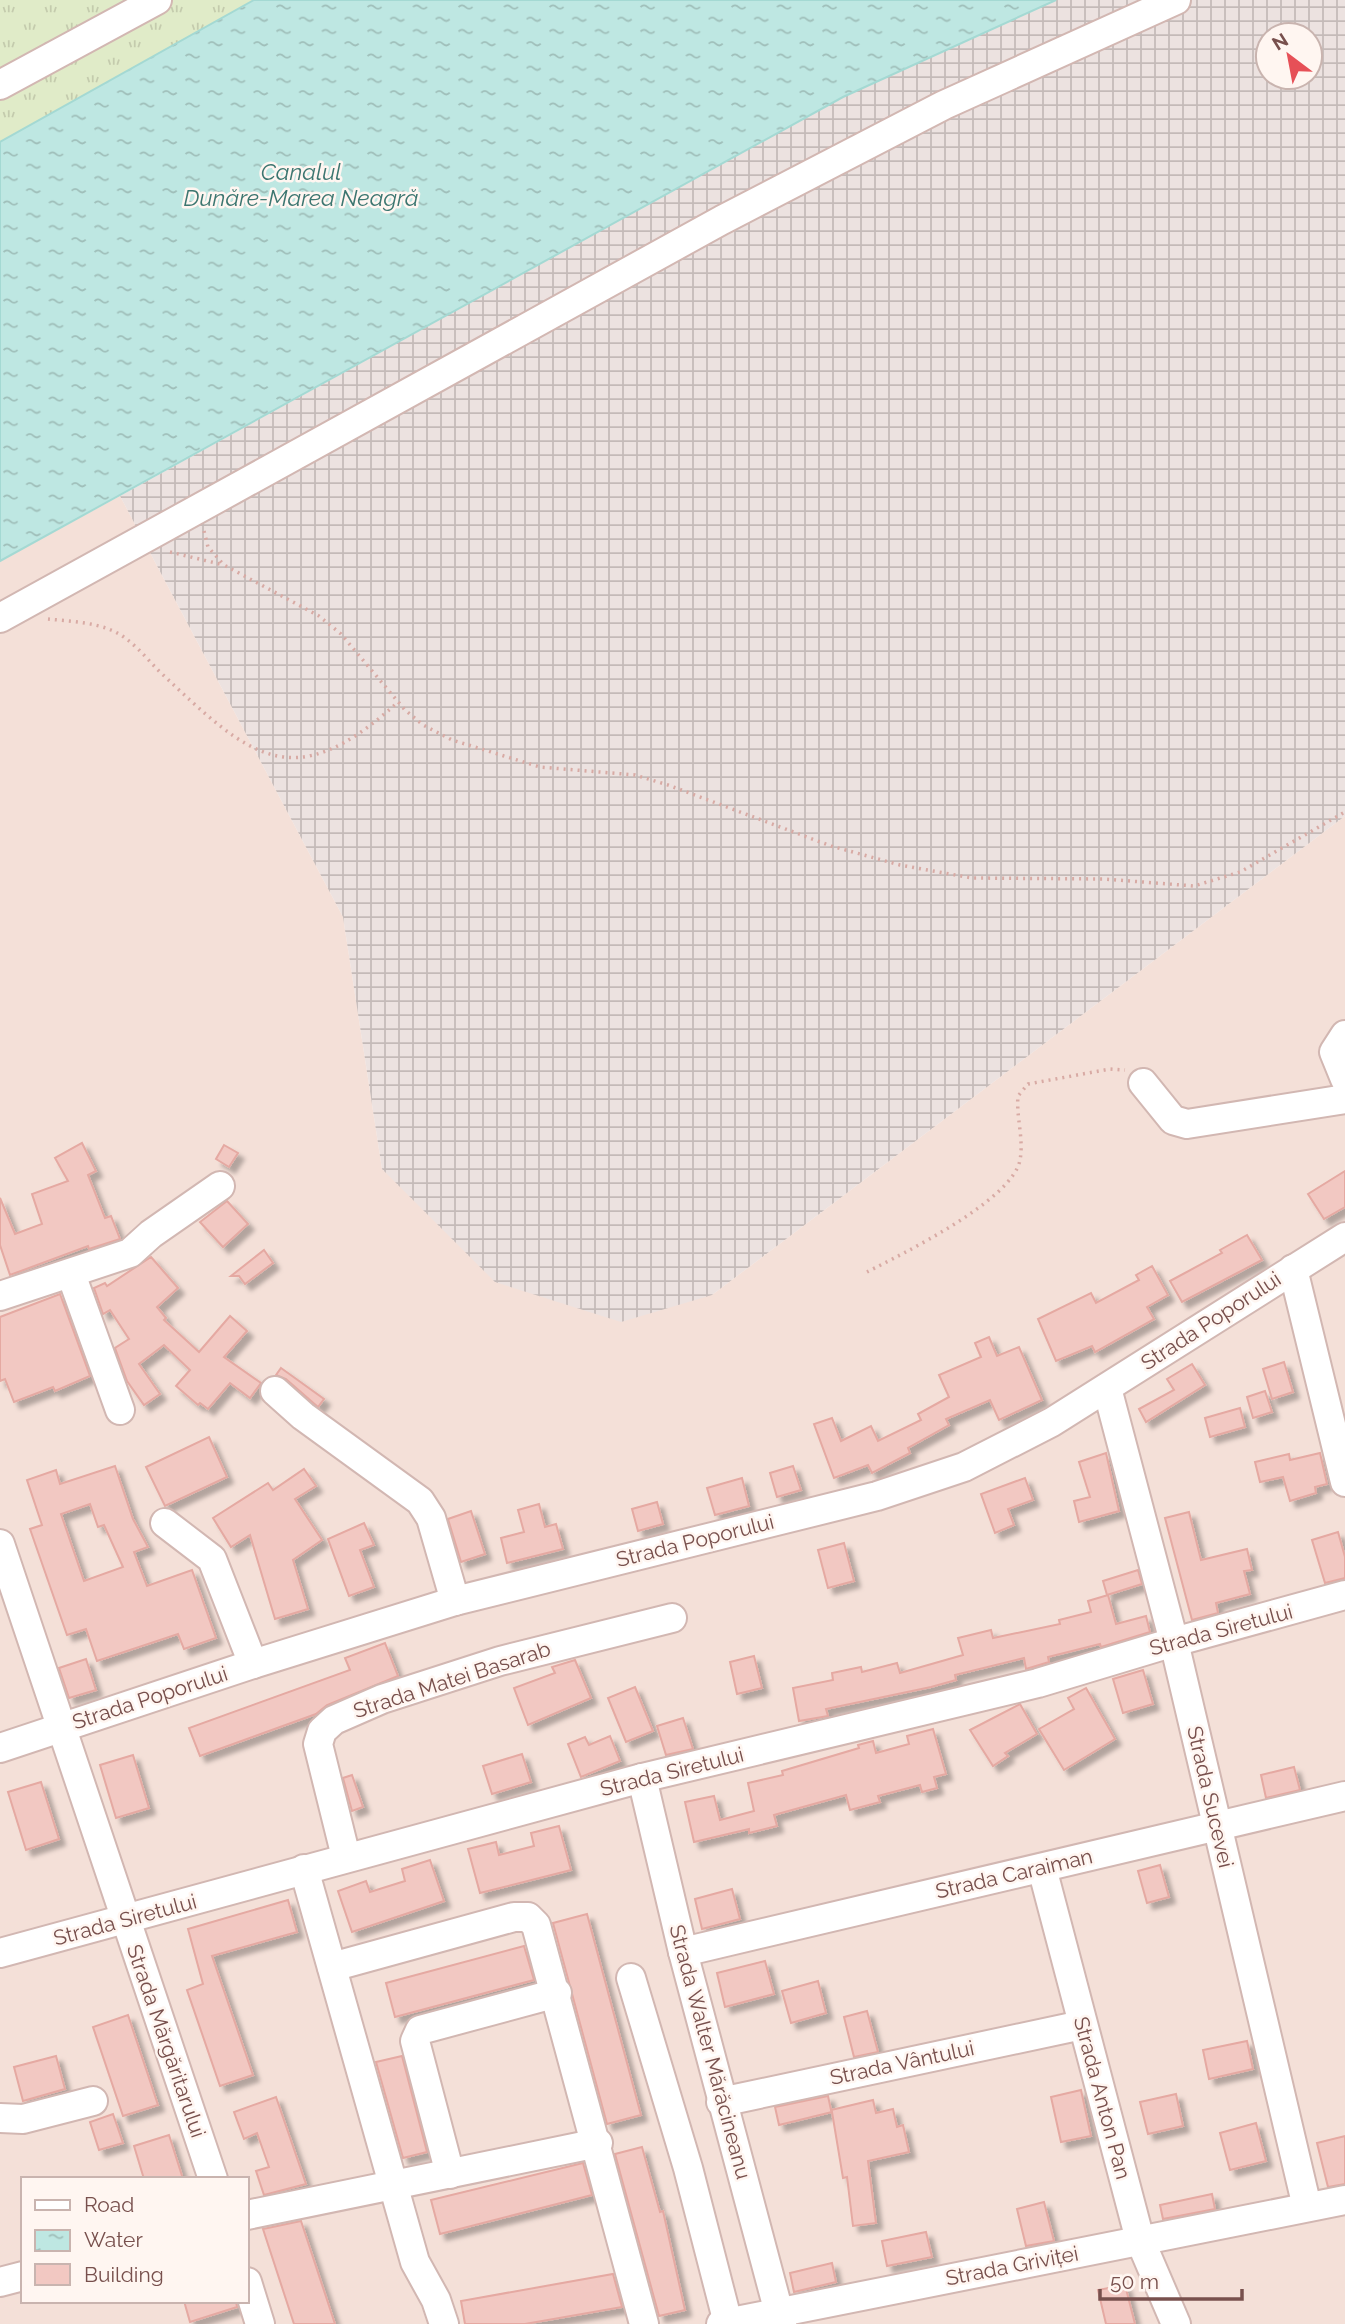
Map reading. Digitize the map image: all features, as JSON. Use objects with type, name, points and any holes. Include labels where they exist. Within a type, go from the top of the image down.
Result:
[{"type":"street","points":[[0,85],[157,0]]},
{"type":"street","points":[[0,618],[784,188],[944,105],[1176,0]]},
{"type":"street","points":[[1345,1035],[1334,1052],[1345,1079]]},
{"type":"street","points":[[1143,1083],[1173,1120],[1187,1124],[1345,1099]]},
{"type":"street","points":[[0,1296],[130,1253],[151,1234],[220,1186]]},
{"type":"street","name":"Strada Poporului","points":[[0,1748],[253,1664],[455,1601],[914,1485],[1005,1448],[1107,1388],[1345,1237]]},
{"type":"street","points":[[1293,1269],[1345,1482]]},
{"type":"street","points":[[71,1274],[120,1410]]},
{"type":"street","name":"Strada Sucevei","points":[[1107,1388],[1174,1642],[1307,2207]]},
{"type":"street","points":[[275,1391],[303,1416],[420,1501],[431,1518],[455,1601]]},
{"type":"street","points":[[165,1523],[212,1559],[253,1664]]},
{"type":"street","name":"Strada Mărgăritarului","points":[[0,1544],[124,1921],[212,2177]]},
{"type":"street","name":"Strada Siretului","points":[[0,1953],[642,1778],[1038,1683],[1345,1595]]},
{"type":"street","name":"Strada Matei Basarab","points":[[346,1857],[318,1744],[323,1731],[334,1720],[382,1699],[500,1661],[672,1618]]},
{"type":"street","name":"Strada Walter Mărăcineanu","points":[[642,1778],[683,1952],[781,2318]]},
{"type":"street","name":"Strada Caraiman","points":[[683,1952],[1345,1796]]},
{"type":"street","name":"Strada Anton Pan","points":[[1042,1868],[1140,2240],[1176,2324]]},
{"type":"street","points":[[304,1869],[415,2262],[436,2300],[444,2324]]},
{"type":"street","points":[[332,1967],[514,1917],[528,1917],[536,1925],[598,2143],[644,2324]]},
{"type":"street","points":[[631,1978],[688,2168],[724,2323]]},
{"type":"street","points":[[450,2175],[415,2041],[416,2035],[420,2030],[557,1993]]},
{"type":"street","name":"Strada Vântului","points":[[722,2102],[1082,2025]]},
{"type":"street","points":[[0,2118],[23,2119],[93,2101]]},
{"type":"street","points":[[248,2215],[598,2143]]},
{"type":"street","name":"Strada Griviței","points":[[724,2323],[781,2318],[1140,2240],[1345,2200]]},
{"type":"street","points":[[0,2282],[21,2277]]},
{"type":"street","points":[[248,2286],[260,2324]]},
{"type":"path","points":[[205,505],[202,526],[208,547],[224,565]]},
{"type":"path","points":[[169,551],[224,565],[318,616],[341,634],[398,702],[423,725],[491,754],[540,768],[635,775],[831,846],[900,865],[972,878],[1104,879],[1194,886],[1240,872],[1345,812]]},
{"type":"path","points":[[42,618],[111,630],[129,641],[236,738],[273,757],[294,760],[326,752],[369,729],[398,702]]},
{"type":"path","points":[[867,1272],[963,1219],[1014,1174],[1020,1160],[1018,1096],[1028,1084],[1110,1069],[1136,1073],[1143,1083]]},
{"type":"shaded area","points":[[1056,0],[1345,0],[1345,816],[712,1295],[621,1322],[495,1282],[382,1169],[343,917],[120,496],[843,97]]},
{"type":"shaded area","points":[[120,496],[343,917],[382,1169],[712,1295],[1345,816],[1345,2324],[0,2324],[0,561]]},
{"type":"green space","points":[[0,0],[254,0],[0,142]]},
{"type":"water","name":"Canalul Dunăre-Marea Neagră","points":[[254,0],[1056,0],[843,97],[0,561],[0,142]]},
{"type":"building","points":[[82,1143],[96,1171],[88,1175],[105,1218],[111,1216],[120,1239],[89,1249],[88,1246],[10,1275],[0,1245],[0,1198],[15,1234],[42,1224],[32,1194],[68,1181],[55,1158]]},
{"type":"building","points":[[224,1145],[238,1153],[229,1167],[216,1159]]},
{"type":"building","points":[[1345,1171],[1345,1207],[1324,1219],[1308,1194]]},
{"type":"building","points":[[227,1201],[248,1224],[223,1247],[200,1222]]},
{"type":"building","points":[[1247,1235],[1262,1260],[1182,1302],[1170,1281],[1222,1253],[1220,1250]]},
{"type":"building","points":[[264,1250],[273,1263],[245,1284],[239,1276],[231,1276]]},
{"type":"building","points":[[151,1257],[178,1288],[157,1307],[166,1318],[164,1320],[199,1352],[230,1316],[247,1331],[224,1357],[261,1383],[250,1398],[230,1383],[208,1409],[200,1403],[198,1405],[176,1386],[190,1370],[164,1345],[139,1364],[160,1394],[144,1405],[127,1381],[115,1348],[129,1339],[110,1310],[103,1314],[94,1288],[105,1283],[107,1286]]},
{"type":"building","points":[[1152,1266],[1168,1295],[1147,1307],[1154,1319],[1095,1352],[1092,1346],[1056,1361],[1038,1319],[1091,1293],[1096,1303],[1139,1280],[1136,1275]]},
{"type":"building","points":[[60,1294],[90,1376],[55,1391],[53,1387],[14,1402],[5,1379],[0,1381],[0,1317]]},
{"type":"building","points":[[989,1337],[997,1356],[1019,1347],[1042,1400],[999,1420],[990,1400],[946,1419],[949,1425],[908,1448],[910,1453],[872,1473],[868,1465],[834,1478],[814,1424],[832,1418],[841,1441],[871,1426],[878,1441],[921,1420],[918,1414],[949,1397],[939,1375],[981,1357],[975,1343]]},
{"type":"building","points":[[1284,1362],[1293,1392],[1272,1399],[1263,1369]]},
{"type":"building","points":[[1192,1364],[1205,1385],[1146,1422],[1139,1409],[1174,1390],[1167,1379]]},
{"type":"building","points":[[281,1368],[324,1399],[318,1407],[286,1379],[276,1375]]},
{"type":"building","points":[[1265,1391],[1272,1412],[1253,1418],[1247,1397]]},
{"type":"building","points":[[1240,1408],[1245,1427],[1210,1437],[1205,1418]]},
{"type":"building","points":[[209,1437],[227,1477],[165,1506],[146,1467]]},
{"type":"building","points":[[1106,1453],[1119,1511],[1079,1522],[1074,1501],[1090,1497],[1079,1462]]},
{"type":"building","points":[[1320,1453],[1327,1484],[1315,1487],[1316,1493],[1290,1501],[1283,1477],[1260,1482],[1255,1462],[1289,1454],[1290,1460]]},
{"type":"building","points":[[115,1466],[133,1519],[148,1547],[134,1552],[147,1586],[192,1570],[216,1638],[184,1649],[178,1634],[97,1661],[86,1629],[67,1635],[30,1529],[42,1525],[27,1480],[56,1470],[60,1484]],"holes":[[[90,1504],[98,1527],[104,1525],[123,1567],[84,1581],[61,1514]]]},
{"type":"building","points":[[793,1466],[801,1490],[777,1497],[770,1473]]},
{"type":"building","points":[[304,1469],[316,1486],[295,1499],[322,1540],[293,1560],[308,1609],[275,1619],[250,1535],[231,1547],[213,1518],[268,1483],[273,1490]]},
{"type":"building","points":[[742,1478],[749,1506],[715,1515],[707,1488]]},
{"type":"building","points":[[1025,1478],[1033,1500],[1008,1509],[1014,1525],[995,1533],[981,1494]]},
{"type":"building","points":[[657,1502],[663,1524],[638,1531],[632,1509]]},
{"type":"building","points":[[539,1504],[545,1527],[556,1524],[563,1549],[507,1563],[501,1538],[524,1532],[518,1510]]},
{"type":"building","points":[[471,1511],[485,1554],[461,1562],[448,1519]]},
{"type":"building","points":[[1189,1512],[1201,1560],[1247,1549],[1252,1570],[1244,1571],[1250,1594],[1216,1603],[1218,1613],[1192,1620],[1165,1518]]},
{"type":"building","points":[[364,1523],[374,1545],[360,1550],[374,1587],[349,1596],[328,1539]]},
{"type":"building","points":[[1338,1532],[1345,1557],[1345,1578],[1325,1583],[1312,1540]]},
{"type":"building","points":[[844,1543],[854,1581],[828,1588],[818,1550]]},
{"type":"building","points":[[1138,1570],[1142,1584],[1107,1595],[1103,1581]]},
{"type":"building","points":[[1108,1595],[1116,1624],[1146,1616],[1150,1632],[1101,1647],[1100,1644],[1048,1657],[1049,1662],[1026,1669],[1024,1658],[955,1675],[956,1680],[826,1709],[828,1716],[799,1721],[793,1688],[833,1680],[832,1673],[861,1667],[862,1672],[897,1663],[900,1673],[963,1655],[958,1638],[991,1630],[993,1638],[1060,1624],[1059,1620],[1091,1612],[1088,1601]]},
{"type":"building","points":[[385,1643],[398,1676],[327,1705],[316,1714],[200,1756],[189,1728],[350,1670],[345,1658]]},
{"type":"building","points":[[754,1656],[762,1688],[737,1694],[730,1662]]},
{"type":"building","points":[[86,1659],[96,1690],[69,1698],[59,1668]]},
{"type":"building","points":[[575,1660],[591,1698],[528,1725],[514,1688],[555,1673],[552,1667]]},
{"type":"building","points":[[1143,1670],[1153,1704],[1123,1713],[1113,1679]]},
{"type":"building","points":[[635,1687],[653,1731],[626,1742],[608,1698]]},
{"type":"building","points":[[1086,1688],[1115,1739],[1064,1770],[1039,1729],[1074,1709],[1068,1698]]},
{"type":"building","points":[[1020,1704],[1037,1734],[1005,1753],[1008,1756],[993,1766],[970,1730]]},
{"type":"building","points":[[683,1718],[693,1749],[666,1755],[657,1726]]},
{"type":"building","points":[[933,1729],[946,1774],[934,1777],[937,1788],[922,1792],[920,1785],[878,1796],[880,1802],[850,1810],[846,1795],[774,1815],[777,1826],[749,1833],[749,1829],[694,1842],[685,1802],[714,1796],[720,1820],[754,1811],[748,1783],[783,1775],[782,1771],[859,1748],[858,1745],[873,1741],[876,1753],[909,1744],[907,1736]]},
{"type":"building","points":[[610,1736],[620,1761],[581,1777],[568,1744],[585,1737],[589,1745]]},
{"type":"building","points":[[522,1754],[531,1782],[492,1794],[483,1766]]},
{"type":"building","points":[[133,1755],[149,1808],[116,1818],[100,1765]]},
{"type":"building","points":[[1294,1767],[1300,1790],[1266,1798],[1261,1775]]},
{"type":"building","points":[[352,1775],[363,1807],[352,1811],[343,1778]]},
{"type":"building","points":[[41,1782],[59,1839],[26,1850],[8,1792]]},
{"type":"building","points":[[559,1826],[571,1870],[480,1893],[468,1849],[496,1842],[499,1855],[534,1846],[531,1833]]},
{"type":"building","points":[[430,1860],[444,1901],[352,1932],[338,1891],[366,1881],[370,1892],[405,1881],[402,1869]]},
{"type":"building","points":[[1160,1865],[1169,1897],[1147,1903],[1138,1871]]},
{"type":"building","points":[[732,1889],[740,1919],[702,1929],[695,1899]]},
{"type":"building","points":[[288,1900],[297,1932],[212,1956],[253,2075],[220,2086],[187,1990],[203,1984],[188,1929]]},
{"type":"building","points":[[587,1914],[641,2115],[607,2124],[553,1923]]},
{"type":"building","points":[[524,1946],[534,1980],[395,2017],[386,1983]]},
{"type":"building","points":[[765,1961],[774,1994],[725,2007],[717,1973]]},
{"type":"building","points":[[818,1981],[826,2013],[791,2023],[782,1991]]},
{"type":"building","points":[[867,2011],[878,2052],[854,2057],[844,2017]]},
{"type":"building","points":[[128,2015],[158,2105],[123,2116],[93,2027]]},
{"type":"building","points":[[1247,2041],[1253,2069],[1209,2079],[1203,2050]]},
{"type":"building","points":[[56,2056],[65,2089],[23,2101],[14,2067]]},
{"type":"building","points":[[402,2056],[427,2152],[403,2158],[376,2062]]},
{"type":"building","points":[[1081,2090],[1091,2136],[1061,2142],[1051,2097]]},
{"type":"building","points":[[1176,2094],[1183,2126],[1148,2134],[1140,2102]]},
{"type":"building","points":[[828,2096],[831,2110],[873,2100],[876,2113],[893,2109],[897,2127],[903,2125],[909,2152],[868,2161],[876,2223],[853,2226],[847,2177],[843,2178],[832,2112],[779,2125],[775,2107]]},
{"type":"building","points":[[276,2097],[306,2184],[264,2195],[256,2171],[269,2167],[257,2133],[244,2139],[234,2112]]},
{"type":"building","points":[[113,2114],[123,2143],[99,2150],[90,2122]]},
{"type":"building","points":[[1256,2123],[1266,2161],[1230,2170],[1220,2133]]},
{"type":"building","points":[[169,2135],[182,2177],[143,2177],[134,2146]]},
{"type":"building","points":[[1345,2136],[1345,2184],[1328,2187],[1317,2143]]},
{"type":"building","points":[[642,2147],[660,2212],[663,2211],[685,2310],[659,2316],[615,2154]]},
{"type":"building","points":[[583,2163],[592,2195],[440,2234],[431,2200]]},
{"type":"building","points":[[1212,2194],[1215,2209],[1163,2219],[1160,2205]]},
{"type":"building","points":[[1044,2202],[1054,2241],[1026,2246],[1017,2209]]},
{"type":"building","points":[[301,2221],[335,2324],[294,2324],[263,2229]]},
{"type":"building","points":[[926,2232],[932,2257],[887,2266],[882,2241]]},
{"type":"building","points":[[832,2263],[836,2282],[794,2292],[790,2273]]},
{"type":"building","points":[[613,2274],[622,2307],[525,2324],[465,2324],[461,2301]]},
{"type":"building","points":[[1125,2285],[1135,2324],[1106,2324],[1098,2290]]},
{"type":"building","points":[[185,2303],[236,2303],[237,2307],[190,2322]]}]
